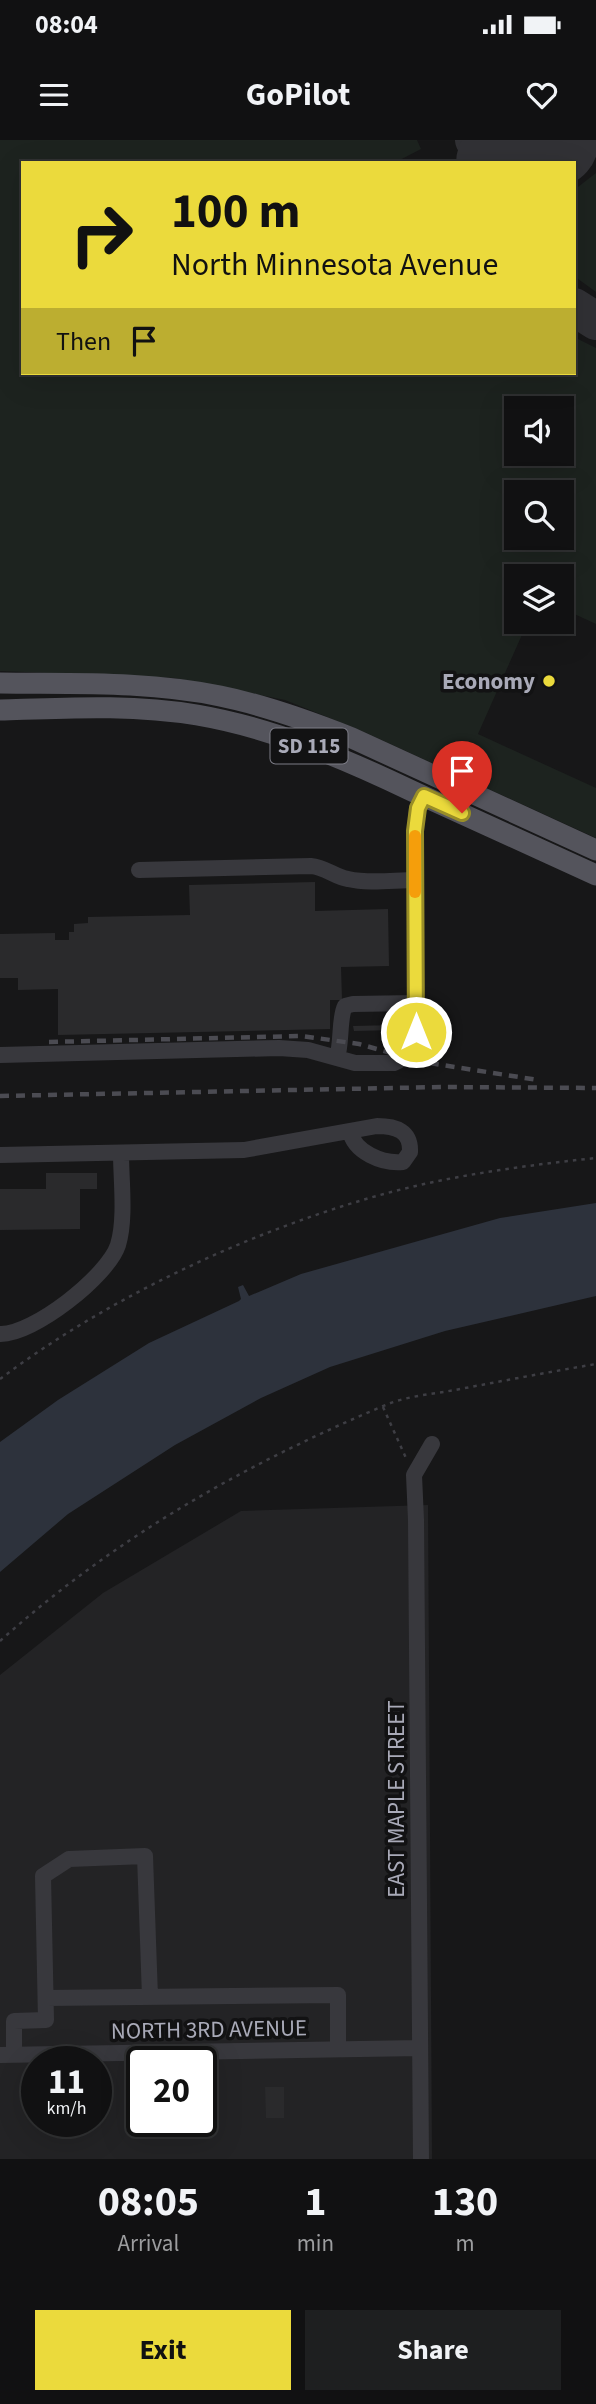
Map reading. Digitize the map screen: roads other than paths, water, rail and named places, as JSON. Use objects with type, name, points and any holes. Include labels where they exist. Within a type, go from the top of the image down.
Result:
[{"type":"main road","name":"SD 115","points":[[0,683],[155,687],[251,703],[316,723],[352,738],[596,850]]},
{"type":"main road","name":"SD 115","points":[[0,710],[132,707],[232,722],[301,743],[596,875]]},
{"type":"street","points":[[0,1055],[279,1048],[308,1050],[355,1063],[399,1061],[410,1050],[414,1041],[416,816],[424,796]]},
{"type":"street","points":[[139,870],[311,866],[344,879],[415,880]]},
{"type":"street","points":[[337,1058],[342,1040],[342,1012],[345,1006],[416,1003]]},
{"type":"street","points":[[0,1155],[244,1150],[350,1131]]},
{"type":"street","points":[[0,1334],[22,1330],[36,1323],[101,1273],[112,1259],[121,1227],[121,1153]]},
{"type":"street","name":"EAST MAPLE STREET","points":[[421,2159],[414,1475],[432,1444]]},
{"type":"street","points":[[7,2055],[13,2021],[46,2020],[43,1876],[69,1859],[145,1856],[150,1997]]},
{"type":"street","points":[[46,1998],[338,1996],[338,2049]]},
{"type":"street","name":"NORTH 3RD AVENUE","points":[[7,2055],[420,2048]]},
{"type":"railway","points":[[49,1042],[302,1036],[359,1044],[423,1062],[538,1080]]},
{"type":"railway","points":[[0,1096],[441,1087],[596,1088]]},
{"type":"place","name":"Economy","points":[[549,681]]}]
